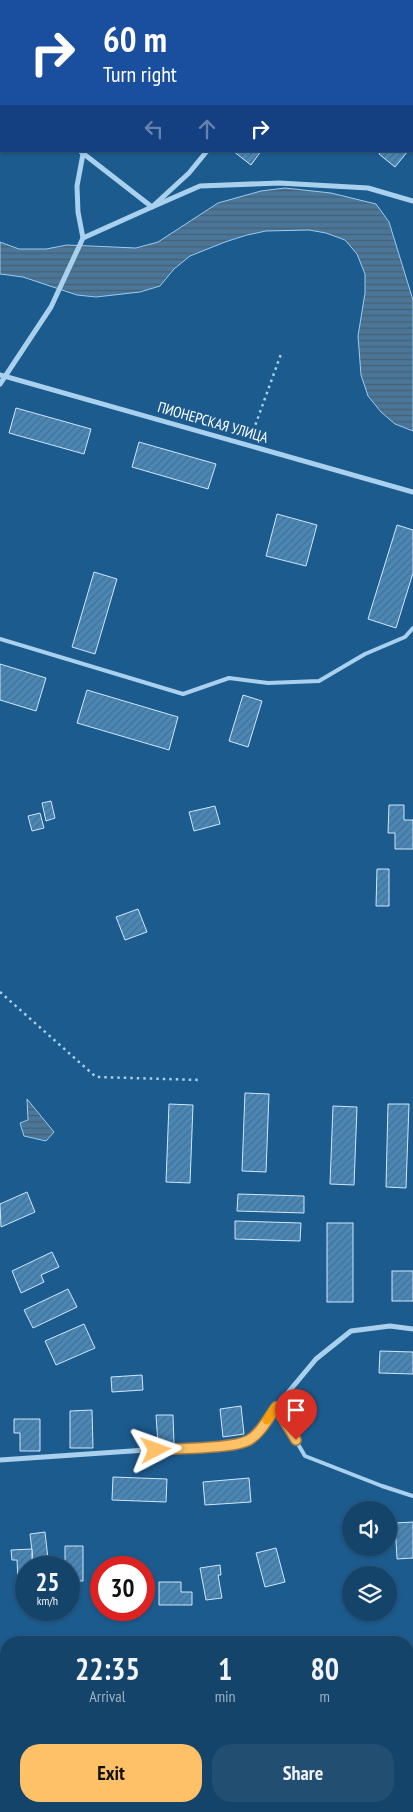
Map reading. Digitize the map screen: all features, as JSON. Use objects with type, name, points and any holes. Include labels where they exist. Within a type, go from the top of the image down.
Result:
[{"type":"street","points":[[152,207],[189,172],[206,152]]},
{"type":"street","points":[[0,384],[51,308],[83,238],[78,212],[77,186],[82,153],[152,207]]},
{"type":"street","points":[[83,238],[200,186],[279,183],[368,188],[413,201]]},
{"type":"street","name":"ПИОНЕРСКАЯ УЛИЦА","points":[[0,375],[413,492]]},
{"type":"street","points":[[0,1460],[234,1444],[249,1440],[259,1431],[276,1407],[316,1359],[350,1331],[390,1326],[413,1329]]},
{"type":"lane","points":[[0,639],[183,694],[230,678],[268,683],[319,682],[365,654],[405,637],[413,628]]},
{"type":"lane","points":[[276,1407],[305,1456],[413,1496]]},
{"type":"path","points":[[248,446],[281,354]]},
{"type":"path","points":[[0,992],[96,1077],[200,1080]]},
{"type":"shaded area","points":[[285,188],[331,193],[376,204],[389,222],[413,300],[413,431],[395,424],[381,412],[368,396],[361,375],[358,336],[365,293],[365,274],[357,254],[345,240],[326,233],[309,230],[266,231],[247,235],[190,256],[174,269],[160,286],[140,292],[96,297],[77,295],[23,277],[0,274],[0,242],[19,249],[46,249],[67,245],[136,248],[158,242],[218,203],[261,191]]},
{"type":"shaded area","points":[[27,1099],[54,1132],[46,1141],[24,1136],[20,1123],[28,1120]]},
{"type":"building","points":[[234,152],[260,152],[251,165]]},
{"type":"building","points":[[380,152],[407,152],[395,167],[379,154]]},
{"type":"building","points":[[16,408],[91,429],[84,454],[9,433]]},
{"type":"building","points":[[139,442],[216,464],[208,489],[132,467]]},
{"type":"building","points":[[277,514],[317,525],[306,566],[266,556]]},
{"type":"building","points":[[397,525],[413,530],[413,573],[396,628],[368,619]]},
{"type":"building","points":[[94,572],[117,579],[95,654],[72,647]]},
{"type":"building","points":[[0,664],[46,678],[36,711],[0,700]]},
{"type":"building","points":[[87,690],[178,717],[169,750],[77,723]]},
{"type":"building","points":[[243,695],[262,701],[248,747],[229,741]]},
{"type":"building","points":[[51,801],[55,818],[46,821],[42,803]]},
{"type":"building","points":[[389,805],[404,805],[404,820],[413,820],[413,849],[395,849],[395,833],[388,833]]},
{"type":"building","points":[[215,806],[220,824],[194,831],[189,812]]},
{"type":"building","points":[[40,813],[44,828],[32,831],[28,816]]},
{"type":"building","points":[[377,869],[389,869],[389,906],[376,906]]},
{"type":"building","points":[[138,909],[147,932],[125,940],[116,917]]},
{"type":"building","points":[[245,1093],[269,1094],[266,1172],[242,1171]]},
{"type":"building","points":[[169,1104],[193,1105],[190,1183],[166,1182]]},
{"type":"building","points":[[388,1104],[409,1104],[406,1188],[386,1187]]},
{"type":"building","points":[[333,1106],[357,1107],[354,1185],[330,1184]]},
{"type":"building","points":[[27,1192],[35,1212],[1,1227],[0,1204]]},
{"type":"building","points":[[238,1194],[304,1196],[304,1213],[237,1211]]},
{"type":"building","points":[[235,1221],[301,1223],[300,1241],[235,1239]]},
{"type":"building","points":[[327,1223],[353,1223],[353,1302],[327,1302]]},
{"type":"building","points":[[52,1252],[59,1267],[41,1275],[44,1282],[21,1293],[12,1271]]},
{"type":"building","points":[[392,1271],[413,1271],[413,1301],[392,1301]]},
{"type":"building","points":[[68,1289],[77,1307],[33,1328],[24,1310]]},
{"type":"building","points":[[84,1324],[95,1348],[56,1365],[45,1341]]},
{"type":"building","points":[[380,1351],[413,1352],[413,1374],[379,1373]]},
{"type":"building","points":[[142,1375],[143,1390],[112,1392],[111,1377]]},
{"type":"building","points":[[241,1406],[244,1434],[223,1437],[220,1409]]},
{"type":"building","points":[[92,1410],[93,1448],[70,1448],[70,1411]]},
{"type":"building","points":[[156,1415],[173,1415],[174,1444],[158,1444]]},
{"type":"building","points":[[14,1419],[40,1419],[40,1451],[20,1451],[20,1433],[14,1433]]},
{"type":"building","points":[[113,1477],[167,1479],[166,1502],[112,1500]]},
{"type":"building","points":[[249,1478],[251,1502],[205,1505],[203,1482]]},
{"type":"building","points":[[413,1522],[413,1558],[397,1559],[397,1523]]},
{"type":"building","points":[[45,1532],[48,1556],[33,1556],[30,1534]]},
{"type":"building","points":[[65,1546],[83,1546],[83,1581],[80,1581],[80,1556],[65,1556]]},
{"type":"building","points":[[276,1548],[285,1582],[265,1587],[256,1553]]},
{"type":"building","points":[[32,1549],[32,1556],[15,1556],[15,1560],[12,1560],[11,1550]]},
{"type":"building","points":[[220,1565],[221,1575],[218,1575],[222,1598],[206,1600],[200,1568]]},
{"type":"building","points":[[159,1582],[181,1582],[181,1592],[192,1592],[192,1605],[159,1605]]},
{"type":"slow traffic","points":[[267,1420],[276,1407],[286,1423]]},
{"type":"route","points":[[156,1450],[234,1444],[249,1440],[259,1431],[276,1407],[296,1440]]}]
